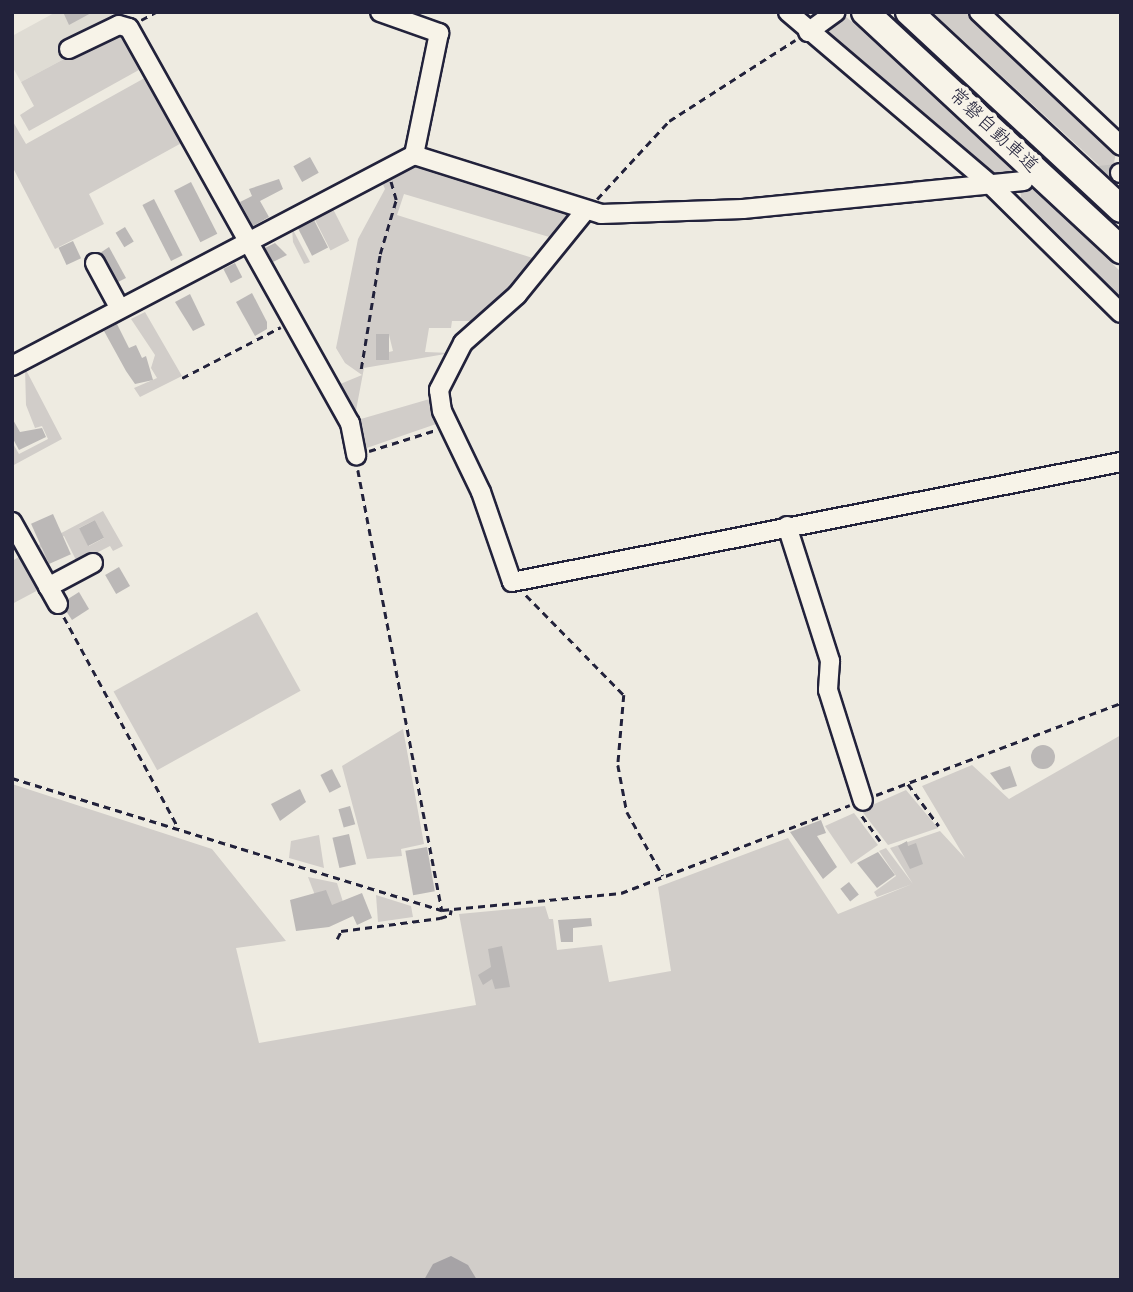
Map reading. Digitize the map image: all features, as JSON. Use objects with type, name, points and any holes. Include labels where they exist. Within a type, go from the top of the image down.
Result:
[{"type":"highway","name":"常磐自動車道","points":[[865,12],[1121,250]]},
{"type":"highway","name":"常磐自動車道","points":[[909,12],[1121,209]]},
{"type":"street","points":[[380,12],[439,33],[414,155]]},
{"type":"street","points":[[788,12],[808,32],[990,185],[1121,313]]},
{"type":"street","points":[[808,32],[836,12]]},
{"type":"street","points":[[979,12],[1121,146]]},
{"type":"street","points":[[69,49],[119,25],[129,27],[350,423],[356,455]]},
{"type":"street","points":[[12,366],[414,155],[585,211],[645,216],[1024,181]]},
{"type":"street","points":[[585,211],[517,295],[463,343],[439,390],[449,426],[481,492],[512,582],[1121,462]]},
{"type":"street","points":[[95,263],[120,309]]},
{"type":"street","points":[[12,522],[58,604]]},
{"type":"street","points":[[787,526],[830,661],[828,690],[858,802]]},
{"type":"street","points":[[48,587],[93,564]]},
{"type":"path","points":[[585,211],[669,121],[808,32]]},
{"type":"path","points":[[361,369],[380,254],[396,200],[385,170]]},
{"type":"path","points":[[182,378],[293,320]]},
{"type":"path","points":[[442,910],[356,455],[449,426]]},
{"type":"path","points":[[512,582],[596,661],[624,695],[618,765],[627,812],[663,876]]},
{"type":"path","points":[[58,604],[179,829]]},
{"type":"path","points":[[12,778],[442,910],[451,910],[621,893],[1121,703]]},
{"type":"path","points":[[908,783],[939,826]]},
{"type":"path","points":[[858,802],[880,841]]},
{"type":"path","points":[[337,939],[341,931],[440,918],[450,915],[451,910]]},
{"type":"shaded area","points":[[56,12],[125,12],[131,23],[21,82],[12,66],[12,36]]},
{"type":"shaded area","points":[[932,12],[975,12],[1116,153],[1113,168],[1105,171]]},
{"type":"shaded area","points":[[842,13],[1021,174],[990,178],[827,36],[827,28]]},
{"type":"shaded area","points":[[120,29],[146,66],[29,131],[20,115],[34,106],[21,82]]},
{"type":"shaded area","points":[[150,75],[187,140],[89,194],[104,224],[55,249],[12,166],[12,120],[26,144]]},
{"type":"shaded area","points":[[412,164],[574,214],[556,239],[404,194],[397,215],[539,260],[515,289],[475,321],[452,321],[451,328],[429,328],[425,352],[451,353],[364,368],[354,421],[433,398],[439,423],[358,451],[333,387],[362,375],[345,363],[336,348],[358,239],[385,189],[381,180]],"holes":[[[376,335],[389,335],[393,351],[389,352],[389,360],[377,360]]]},
{"type":"shaded area","points":[[1031,185],[1121,272],[1121,305],[1022,208],[1020,188]]},
{"type":"shaded area","points":[[332,207],[349,241],[331,250],[313,217]]},
{"type":"shaded area","points":[[292,228],[310,262],[304,264],[293,242]]},
{"type":"shaded area","points":[[145,312],[182,376],[140,397],[134,388],[157,378],[151,368],[155,355],[131,319]]},
{"type":"shaded area","points":[[25,368],[62,439],[12,466],[12,442],[19,454],[48,439],[42,426],[35,428],[26,405]]},
{"type":"shaded area","points":[[103,511],[123,546],[113,551],[110,546],[48,578],[76,560],[64,536],[41,548],[47,559],[38,563],[31,549]],"holes":[[[95,520],[104,538],[89,546],[79,528]]]},
{"type":"shaded area","points":[[24,554],[42,588],[12,604],[12,561]]},
{"type":"shaded area","points":[[257,612],[301,691],[157,770],[114,692]]},
{"type":"shaded area","points":[[403,729],[424,844],[401,849],[402,856],[367,859],[342,766]]},
{"type":"shaded area","points":[[1121,735],[1121,1280],[12,1280],[12,784],[212,849],[286,941],[236,948],[259,1043],[476,1005],[459,914],[545,906],[549,919],[553,919],[557,950],[602,945],[609,982],[671,971],[658,887],[788,838],[838,914],[912,884],[877,897],[874,892],[896,876],[879,851],[886,848],[913,884],[890,848],[940,831],[965,858],[922,786],[972,765],[1009,799]]},
{"type":"shaded area","points":[[906,790],[938,828],[888,845],[861,810]]},
{"type":"shaded area","points":[[854,813],[878,845],[851,864],[825,826]]},
{"type":"shaded area","points":[[319,835],[324,868],[289,858],[291,841]]},
{"type":"shaded area","points":[[308,877],[337,883],[343,902],[321,911]]},
{"type":"shaded area","points":[[376,895],[411,906],[413,917],[378,922]]},
{"type":"shaded area","points":[[451,1256],[468,1265],[477,1280],[424,1280],[433,1264]]},
{"type":"building","points":[[63,12],[93,12],[69,25]]},
{"type":"building","points":[[310,157],[319,173],[302,182],[293,166]]},
{"type":"building","points":[[279,179],[283,189],[260,201],[269,217],[253,226],[240,202],[252,196],[249,189]]},
{"type":"building","points":[[191,182],[217,234],[200,242],[174,191]]},
{"type":"building","points":[[154,199],[183,255],[171,261],[142,205]]},
{"type":"building","points":[[314,220],[328,248],[312,256],[298,228]]},
{"type":"building","points":[[125,227],[134,242],[124,247],[116,233]]},
{"type":"building","points":[[73,241],[81,258],[67,265],[58,248]]},
{"type":"building","points":[[275,243],[287,255],[273,262],[265,248]]},
{"type":"building","points":[[109,247],[126,278],[118,282],[100,253]]},
{"type":"building","points":[[235,263],[242,277],[231,283],[223,269]]},
{"type":"building","points":[[252,293],[267,322],[267,329],[255,336],[236,302]]},
{"type":"building","points":[[190,294],[205,325],[193,331],[175,302]]},
{"type":"building","points":[[117,324],[129,348],[136,345],[142,358],[146,356],[153,380],[135,384],[126,371],[104,331]]},
{"type":"building","points":[[376,334],[389,334],[389,360],[376,360]]},
{"type":"building","points":[[12,418],[20,432],[42,428],[46,437],[19,450],[12,437]]},
{"type":"building","points":[[53,514],[71,554],[49,564],[31,524]]},
{"type":"building","points":[[95,520],[104,538],[88,546],[79,528]]},
{"type":"building","points":[[119,567],[130,586],[116,594],[105,575]]},
{"type":"building","points":[[79,592],[89,609],[72,620],[66,611],[68,599]]},
{"type":"building","points":[[1043,745],[1054,752],[1055,757],[1048,768],[1043,769],[1032,762],[1031,757],[1038,746]]},
{"type":"building","points":[[1010,766],[1017,786],[1003,790],[990,773]]},
{"type":"building","points":[[332,769],[341,787],[329,793],[320,775]]},
{"type":"building","points":[[300,789],[306,802],[280,821],[271,804]]},
{"type":"building","points":[[350,806],[355,824],[344,828],[338,809]]},
{"type":"building","points":[[821,820],[826,833],[817,836],[837,867],[823,879],[790,832]]},
{"type":"building","points":[[349,834],[356,864],[339,868],[332,838]]},
{"type":"building","points":[[907,841],[908,846],[916,843],[923,864],[910,869],[898,846]]},
{"type":"building","points":[[427,847],[435,891],[413,895],[405,851]]},
{"type":"building","points":[[878,852],[895,875],[877,888],[857,863]]},
{"type":"building","points":[[849,882],[859,895],[850,901],[840,889]]},
{"type":"building","points":[[326,890],[332,905],[362,893],[372,918],[357,925],[353,916],[329,927],[296,931],[290,900]]},
{"type":"building","points":[[591,918],[592,926],[573,928],[573,942],[561,942],[558,920]]},
{"type":"building","points":[[502,946],[510,987],[495,989],[492,979],[483,985],[478,975],[491,967],[488,949]]},
{"type":"tunnel","points":[[1042,180],[1120,173]]}]
